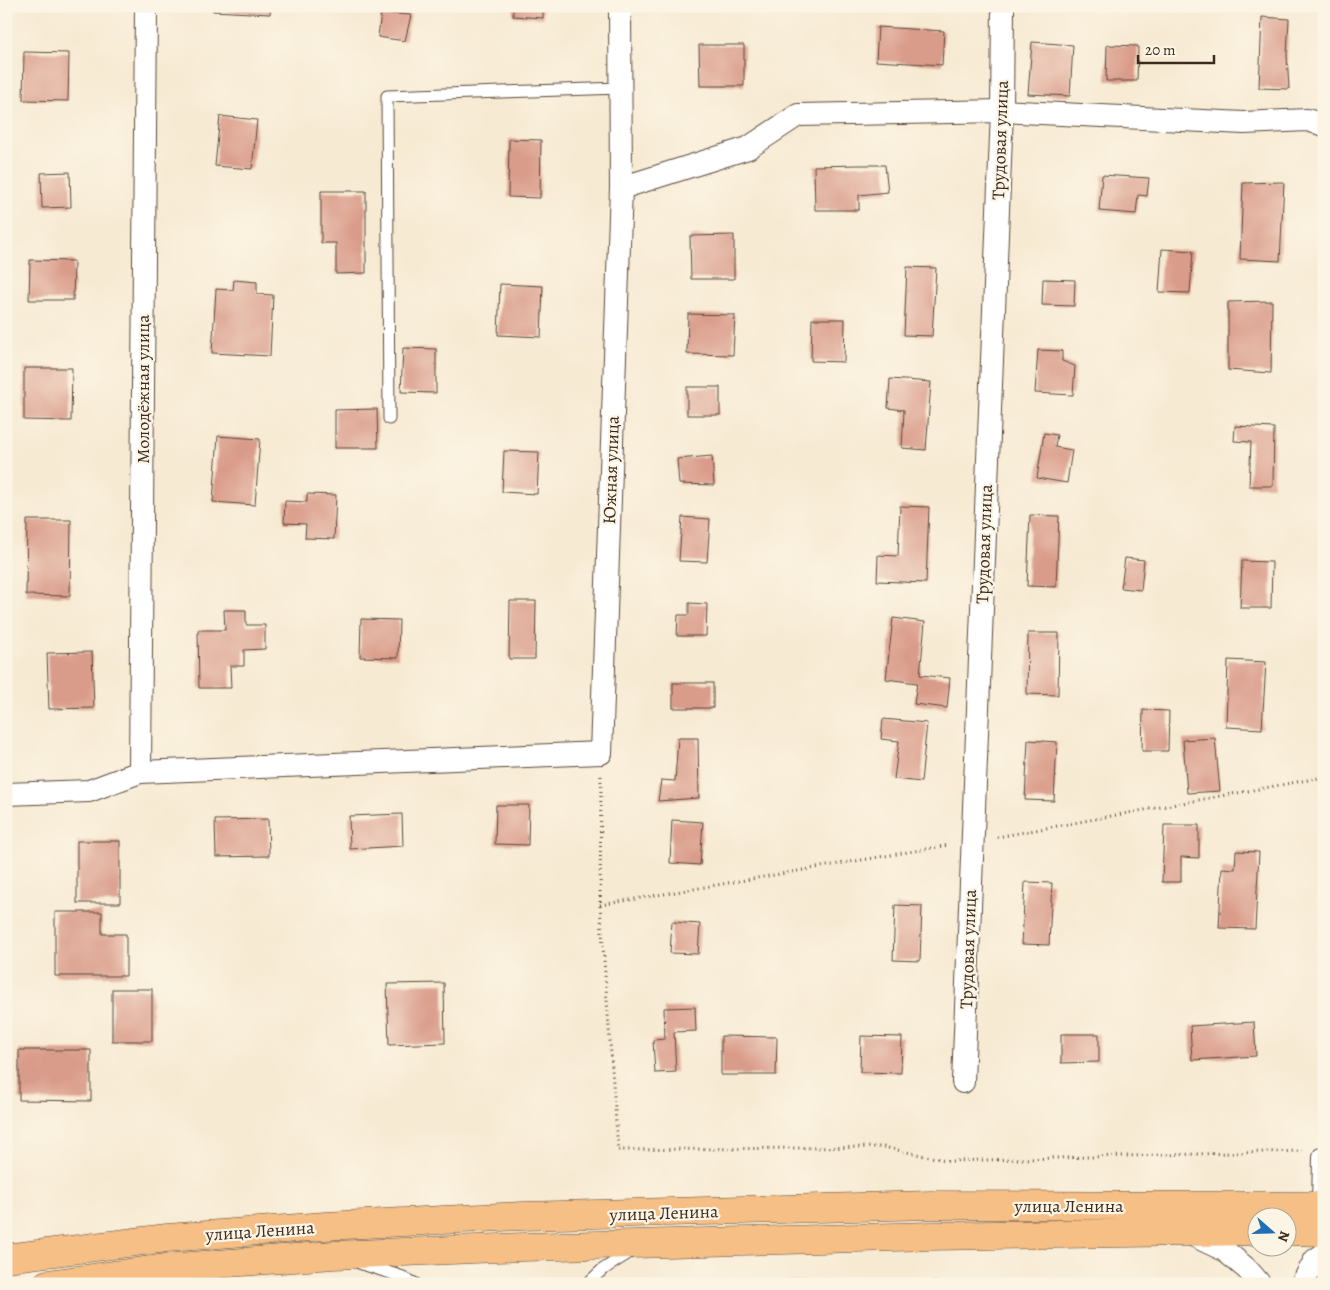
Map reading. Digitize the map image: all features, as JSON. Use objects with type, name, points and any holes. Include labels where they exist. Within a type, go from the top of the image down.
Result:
[{"type":"main road","name":"улица Ленина","points":[[6,1258],[167,1238],[325,1226],[523,1216],[931,1206],[1323,1215]]},
{"type":"main road","points":[[1298,1226],[1323,1215]]},
{"type":"main road","name":"улица Ленина","points":[[47,1284],[165,1268],[333,1255],[649,1243],[931,1236],[1248,1232]]},
{"type":"street","name":"Молодёжная улица","points":[[140,772],[146,6]]},
{"type":"street","name":"Южная улица","points":[[601,753],[621,188],[620,6]]},
{"type":"street","name":"Трудовая улица","points":[[963,1082],[1002,111],[1003,6]]},
{"type":"street","points":[[621,188],[748,148],[798,115],[1002,111],[1244,123],[1307,120],[1324,125]]},
{"type":"street","points":[[6,794],[89,790],[140,772],[601,753]]},
{"type":"street","points":[[1316,1154],[1323,1215]]},
{"type":"street","points":[[1187,1232],[1224,1250],[1247,1269],[1260,1284]]},
{"type":"street","points":[[1302,1284],[1315,1260],[1324,1254]]},
{"type":"lane","points":[[389,420],[387,96],[621,88]]},
{"type":"lane","points":[[587,1284],[602,1270],[621,1257],[649,1243]]},
{"type":"lane","points":[[333,1255],[403,1277],[416,1284]]},
{"type":"path","points":[[601,753],[600,905],[618,1150],[883,1147],[950,1161],[1316,1154]]},
{"type":"building","points":[[213,6],[271,6],[270,14],[213,11]]},
{"type":"building","points":[[513,6],[543,6],[543,18],[513,16]]},
{"type":"building","points":[[381,13],[411,15],[405,41],[378,37]]},
{"type":"building","points":[[1262,17],[1289,19],[1287,55],[1289,89],[1259,88]]},
{"type":"building","points":[[878,27],[944,31],[942,65],[876,61]]},
{"type":"building","points":[[1032,42],[1073,45],[1070,96],[1028,94]]},
{"type":"building","points":[[699,45],[744,45],[744,86],[700,86]]},
{"type":"building","points":[[1107,45],[1138,46],[1137,81],[1106,81]]},
{"type":"building","points":[[24,52],[69,53],[68,101],[23,100]]},
{"type":"building","points":[[220,116],[257,120],[252,169],[215,166]]},
{"type":"building","points":[[509,139],[541,140],[540,198],[508,197]]},
{"type":"building","points":[[885,165],[888,192],[859,195],[859,210],[815,210],[814,166]]},
{"type":"building","points":[[70,172],[71,207],[42,208],[41,173]]},
{"type":"building","points":[[1102,175],[1149,178],[1147,196],[1138,195],[1136,214],[1099,211]]},
{"type":"building","points":[[1284,182],[1280,261],[1240,259],[1243,183]]},
{"type":"building","points":[[321,191],[366,191],[366,273],[336,274],[336,243],[321,243]]},
{"type":"building","points":[[734,235],[734,279],[691,279],[690,236]]},
{"type":"building","points":[[1162,249],[1193,251],[1190,293],[1159,292]]},
{"type":"building","points":[[30,260],[74,261],[73,300],[29,300]]},
{"type":"building","points":[[907,267],[936,268],[932,336],[904,335]]},
{"type":"building","points":[[1043,279],[1075,280],[1074,306],[1042,305]]},
{"type":"building","points":[[234,280],[257,282],[257,294],[273,295],[270,356],[212,353],[216,289],[233,290]]},
{"type":"building","points":[[500,284],[543,286],[541,337],[498,335]]},
{"type":"building","points":[[1272,301],[1271,373],[1228,370],[1228,302]]},
{"type":"building","points":[[688,314],[735,315],[733,355],[687,354]]},
{"type":"building","points":[[812,319],[845,319],[844,362],[811,361]]},
{"type":"building","points":[[403,348],[436,349],[436,393],[401,392]]},
{"type":"building","points":[[1038,350],[1062,351],[1062,361],[1075,366],[1073,395],[1035,393]]},
{"type":"building","points":[[24,368],[72,368],[71,421],[24,420]]},
{"type":"building","points":[[890,379],[931,382],[926,450],[902,448],[904,410],[888,408]]},
{"type":"building","points":[[687,387],[720,387],[720,415],[687,415]]},
{"type":"building","points":[[377,409],[378,448],[335,448],[335,410]]},
{"type":"building","points":[[1235,426],[1274,428],[1273,486],[1249,486],[1251,442],[1234,441]]},
{"type":"building","points":[[1044,433],[1057,435],[1055,447],[1072,450],[1067,483],[1037,478]]},
{"type":"building","points":[[218,436],[260,439],[255,505],[213,502]]},
{"type":"building","points":[[504,451],[539,452],[537,494],[502,492]]},
{"type":"building","points":[[712,456],[714,485],[679,484],[677,459]]},
{"type":"building","points":[[307,494],[336,495],[334,539],[305,538],[306,524],[284,523],[285,501],[307,502]]},
{"type":"building","points":[[900,506],[929,507],[926,583],[877,581],[878,555],[898,556]]},
{"type":"building","points":[[1030,515],[1059,516],[1056,587],[1027,586]]},
{"type":"building","points":[[682,517],[710,519],[707,562],[679,561]]},
{"type":"building","points":[[27,520],[71,520],[70,596],[26,595]]},
{"type":"building","points":[[1125,558],[1144,560],[1141,590],[1121,588]]},
{"type":"building","points":[[1242,561],[1272,562],[1271,608],[1240,608]]},
{"type":"building","points":[[510,601],[536,601],[535,659],[509,659]]},
{"type":"building","points":[[689,603],[707,604],[706,636],[677,636],[678,615],[689,615]]},
{"type":"building","points":[[224,610],[246,610],[246,625],[265,625],[265,649],[244,650],[244,666],[230,666],[231,688],[199,688],[198,630],[225,630]]},
{"type":"building","points":[[893,618],[925,622],[920,675],[950,678],[947,708],[914,704],[917,683],[886,679]]},
{"type":"building","points":[[361,619],[399,620],[398,658],[360,657]]},
{"type":"building","points":[[1028,633],[1059,633],[1058,695],[1027,694]]},
{"type":"building","points":[[92,652],[94,708],[49,709],[47,653]]},
{"type":"building","points":[[1228,660],[1266,662],[1262,729],[1226,727]]},
{"type":"building","points":[[673,683],[713,683],[713,708],[673,708]]},
{"type":"building","points":[[1143,710],[1169,711],[1168,751],[1142,751]]},
{"type":"building","points":[[883,719],[927,723],[921,782],[894,779],[899,741],[881,739]]},
{"type":"building","points":[[678,738],[698,738],[699,798],[658,801],[661,780],[675,781]]},
{"type":"building","points":[[1215,738],[1220,791],[1187,793],[1183,740]]},
{"type":"building","points":[[1028,740],[1057,742],[1054,801],[1025,800]]},
{"type":"building","points":[[496,805],[529,805],[528,845],[495,844]]},
{"type":"building","points":[[402,814],[403,846],[350,849],[349,816]]},
{"type":"building","points":[[268,819],[269,856],[216,857],[215,820]]},
{"type":"building","points":[[672,820],[703,822],[700,865],[670,863]]},
{"type":"building","points":[[1164,825],[1199,825],[1199,858],[1181,857],[1181,882],[1162,882]]},
{"type":"building","points":[[77,841],[120,841],[120,903],[77,903]]},
{"type":"building","points":[[1236,851],[1259,852],[1255,929],[1219,928],[1222,868],[1235,869]]},
{"type":"building","points":[[1025,882],[1052,883],[1049,945],[1022,944]]},
{"type":"building","points":[[895,905],[922,906],[920,961],[893,960]]},
{"type":"building","points":[[55,912],[102,912],[102,934],[126,934],[126,976],[55,976]]},
{"type":"building","points":[[672,922],[700,924],[698,954],[670,953]]},
{"type":"building","points":[[444,983],[445,1043],[389,1045],[387,984]]},
{"type":"building","points":[[112,989],[152,989],[152,1041],[112,1041]]},
{"type":"building","points":[[695,1007],[696,1031],[674,1032],[676,1072],[655,1073],[653,1040],[665,1039],[664,1008]]},
{"type":"building","points":[[1254,1022],[1256,1056],[1192,1060],[1190,1026]]},
{"type":"building","points":[[1061,1034],[1099,1034],[1099,1062],[1061,1063]]},
{"type":"building","points":[[721,1036],[777,1037],[776,1075],[721,1075]]},
{"type":"building","points":[[861,1036],[902,1037],[901,1073],[860,1072]]},
{"type":"building","points":[[19,1050],[91,1050],[91,1101],[19,1100]]},
{"type":"building","points":[[724,1281],[939,1282],[939,1284],[724,1284]]}]
